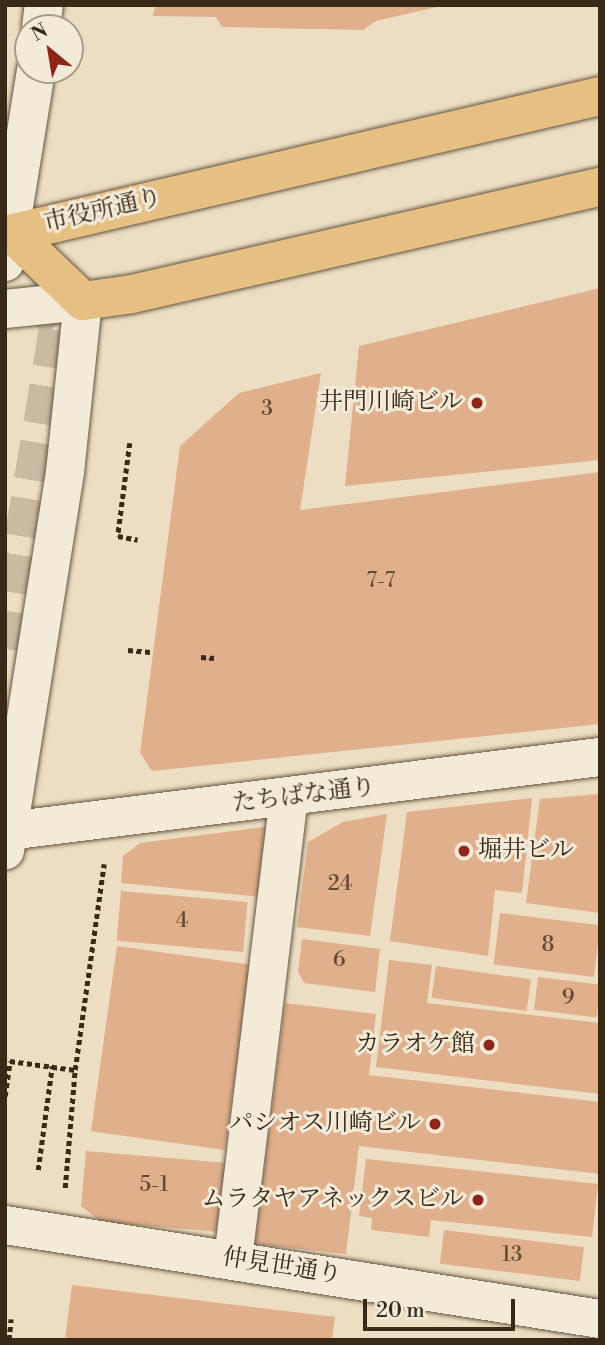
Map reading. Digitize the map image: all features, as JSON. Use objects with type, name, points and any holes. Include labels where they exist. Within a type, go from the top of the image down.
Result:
[{"type":"main road","name":"市役所通り","points":[[7,243],[600,96]]},
{"type":"main road","points":[[83,301],[132,294],[600,187]]},
{"type":"main road","name":"市役所通り","points":[[7,243],[83,301]]},
{"type":"street","points":[[7,243],[34,84]]},
{"type":"street","points":[[5,309],[83,301],[65,472],[7,841]]},
{"type":"street","name":"たちばな通り","points":[[7,841],[239,817],[289,798],[600,757]]},
{"type":"street","points":[[233,1259],[289,798]]},
{"type":"street","name":"仲見世通り","points":[[5,1225],[233,1259],[600,1320]]},
{"type":"path","points":[[130,443],[118,536],[138,540]]},
{"type":"path","points":[[128,650],[153,652]]},
{"type":"path","points":[[201,657],[214,659]]},
{"type":"path","points":[[64,1200],[75,1070],[106,853]]},
{"type":"path","points":[[5,1096],[10,1061],[75,1070]]},
{"type":"path","points":[[38,1170],[52,1066]]},
{"type":"path","points":[[9,1340],[11,1319]]},
{"type":"building","points":[[155,5],[441,6],[376,21],[363,30],[222,27],[216,17],[153,16]]},
{"type":"building","name":"井門川崎ビル","points":[[600,288],[600,460],[345,486],[359,346]]},
{"type":"building","points":[[321,373],[300,510],[600,472],[600,724],[152,771],[140,753],[180,446],[239,393]]},
{"type":"building","points":[[600,794],[600,913],[526,903],[540,799]]},
{"type":"building","name":"堀井ビル","points":[[532,798],[522,893],[495,890],[488,956],[390,941],[407,812]]},
{"type":"building","points":[[387,814],[370,936],[297,927],[308,842],[343,822]]},
{"type":"building","points":[[272,826],[260,897],[121,883],[123,856],[140,843]]},
{"type":"building","points":[[121,891],[248,902],[243,952],[117,941]]},
{"type":"building","points":[[500,913],[600,925],[594,977],[494,965]]},
{"type":"building","points":[[302,939],[380,949],[375,992],[304,983],[298,972]]},
{"type":"building","points":[[117,946],[251,965],[225,1150],[91,1131]]},
{"type":"building","name":"カラオケ館","points":[[389,960],[432,965],[427,1003],[600,1023],[600,1094],[376,1067]]},
{"type":"building","points":[[436,966],[531,979],[527,1011],[432,998]]},
{"type":"building","points":[[538,977],[600,985],[597,1017],[534,1010]]},
{"type":"building","name":"パシオス川崎ビル","points":[[285,1003],[376,1014],[369,1075],[600,1102],[600,1174],[359,1146],[346,1254],[255,1244]]},
{"type":"building","points":[[86,1151],[227,1163],[220,1232],[101,1222],[81,1206]]},
{"type":"building","name":"ムラタヤアネックスビル","points":[[366,1159],[598,1184],[592,1237],[431,1220],[429,1237],[371,1230],[372,1218],[359,1216]]},
{"type":"building","points":[[444,1230],[584,1247],[580,1281],[440,1264]]},
{"type":"building","points":[[72,1285],[335,1317],[332,1340],[65,1340]]},
{"type":"tunnel","points":[[5,649],[59,324],[25,278]]},
{"type":"place","name":"井門川崎ビル","points":[[477,403]]},
{"type":"place","name":"堀井ビル","points":[[464,851]]},
{"type":"place","name":"カラオケ館","points":[[489,1045]]},
{"type":"place","name":"パシオス川崎ビル","points":[[435,1124]]},
{"type":"place","name":"ムラタヤアネックスビル","points":[[478,1200]]}]
